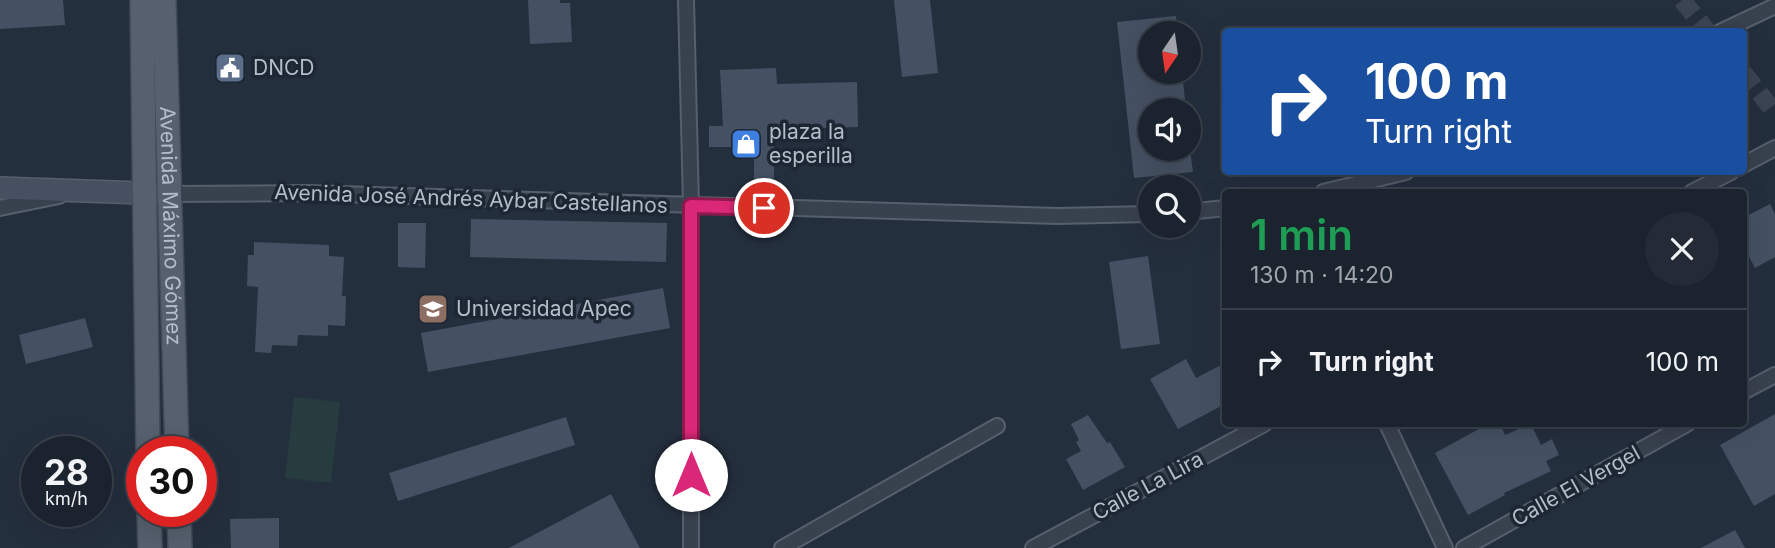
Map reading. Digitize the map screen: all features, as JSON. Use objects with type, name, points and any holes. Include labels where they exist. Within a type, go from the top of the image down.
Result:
[{"type":"main road","name":"Avenida Máximo Gómez","points":[[142,0],[148,436]]},
{"type":"main road","name":"Avenida Máximo Gómez","points":[[164,0],[177,436]]},
{"type":"main road","points":[[0,188],[170,194]]},
{"type":"main road","points":[[149,527],[150,548]]},
{"type":"main road","points":[[179,527],[180,548]]},
{"type":"street","points":[[686,0],[691,206],[691,548]]},
{"type":"street","points":[[1728,28],[1775,6]]},
{"type":"street","points":[[1747,163],[1775,148]]},
{"type":"street","points":[[1335,189],[1394,175]]},
{"type":"street","points":[[1698,189],[1725,175]]},
{"type":"street","points":[[0,208],[84,191]]},
{"type":"street","name":"Avenida José Andrés Aybar Castellanos","points":[[170,194],[308,193],[1056,216],[1138,214]]},
{"type":"street","points":[[1201,211],[1222,208]]},
{"type":"street","points":[[1747,390],[1775,374]]},
{"type":"street","points":[[782,548],[997,426]]},
{"type":"street","name":"Calle La Lira","points":[[1033,548],[1258,427]]},
{"type":"street","points":[[1388,427],[1445,548]]},
{"type":"street","name":"Calle El Vergel","points":[[1464,548],[1682,427]]},
{"type":"green space","points":[[294,397],[340,402],[331,483],[285,478]]},
{"type":"building","points":[[0,0],[63,0],[65,25],[0,29]]},
{"type":"building","points":[[528,0],[560,0],[560,3],[570,3],[572,42],[530,44]]},
{"type":"building","points":[[894,0],[930,0],[938,73],[902,77]]},
{"type":"building","points":[[1176,16],[1177,21],[1138,21],[1138,84],[1183,84],[1185,98],[1138,98],[1138,161],[1192,161],[1193,172],[1138,175],[1134,178],[1117,22]]},
{"type":"building","points":[[776,68],[777,84],[857,82],[858,127],[774,130],[774,179],[754,180],[754,147],[709,147],[709,126],[723,126],[720,70]]},
{"type":"building","points":[[1770,204],[1775,214],[1775,257],[1755,268],[1747,253],[1747,216]]},
{"type":"building","points":[[471,219],[667,223],[666,262],[470,257]]},
{"type":"building","points":[[398,223],[426,223],[425,268],[398,267]]},
{"type":"building","points":[[254,242],[329,245],[329,256],[344,257],[342,296],[346,296],[345,326],[328,325],[328,336],[298,335],[297,346],[272,345],[271,353],[255,352],[258,287],[247,286],[248,255],[254,255]]},
{"type":"building","points":[[1148,256],[1160,344],[1121,349],[1109,262]]},
{"type":"building","points":[[663,288],[670,328],[428,372],[421,333]]},
{"type":"building","points":[[85,318],[93,347],[26,364],[19,335]]},
{"type":"building","points":[[1186,359],[1196,378],[1222,365],[1222,406],[1178,429],[1150,379]]},
{"type":"building","points":[[1775,414],[1775,494],[1754,506],[1720,445]]},
{"type":"building","points":[[1088,415],[1107,443],[1110,442],[1125,467],[1083,490],[1066,459],[1081,451],[1071,424]]},
{"type":"building","points":[[566,417],[575,445],[398,501],[389,473]]},
{"type":"building","points":[[1483,427],[1501,427],[1505,435],[1524,427],[1532,427],[1541,445],[1552,439],[1559,455],[1546,461],[1551,471],[1504,493],[1505,495],[1468,515],[1435,453]]},
{"type":"building","points":[[611,494],[640,548],[509,548]]},
{"type":"building","points":[[279,518],[279,548],[231,548],[230,519]]},
{"type":"building","points":[[1735,530],[1745,548],[1701,548]]},
{"type":"tunnel","points":[[1682,0],[1705,28]]},
{"type":"tunnel","points":[[1747,77],[1775,113]]},
{"type":"place","name":"DNCD","points":[[230,68]]},
{"type":"place","name":"plaza la esperilla","points":[[746,144]]},
{"type":"place","name":"Universidad Apec","points":[[433,309]]},
{"type":"route","points":[[691,475],[691,206],[764,208]]}]
